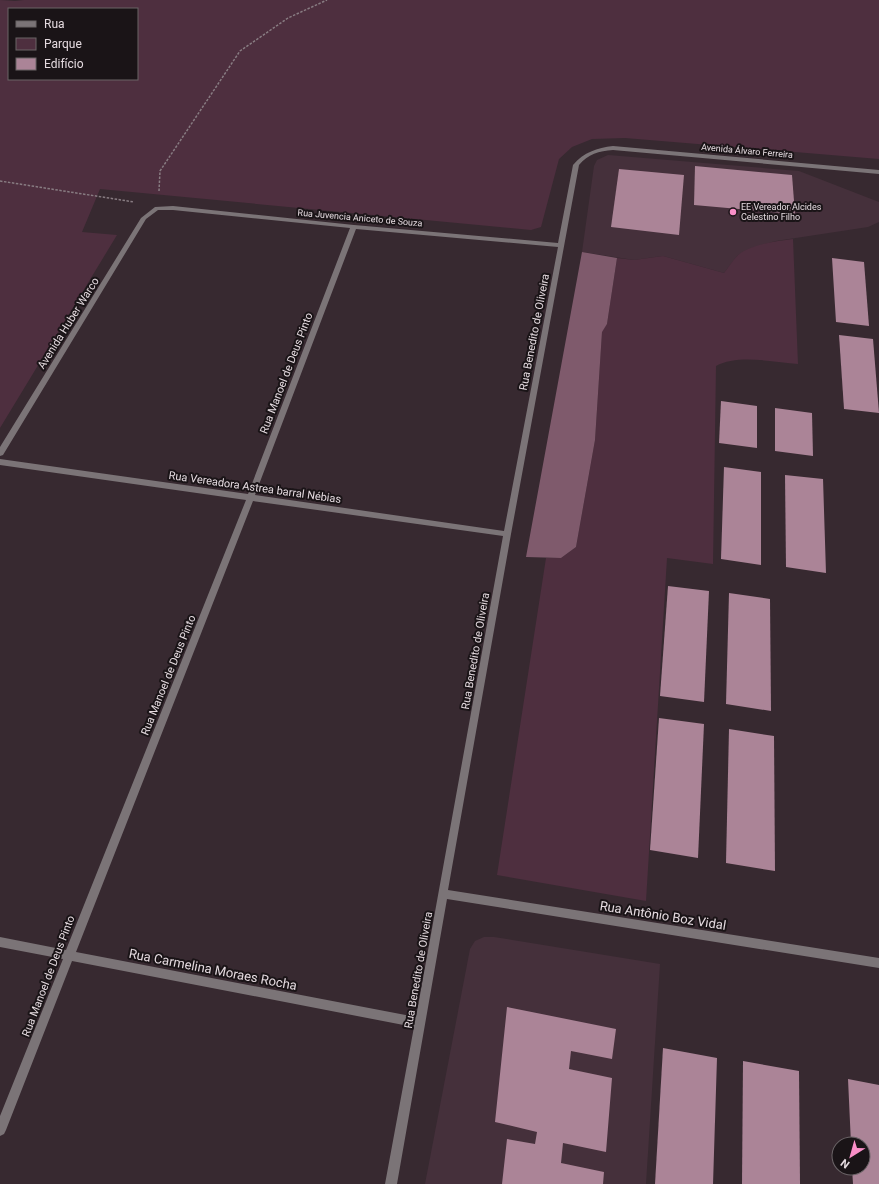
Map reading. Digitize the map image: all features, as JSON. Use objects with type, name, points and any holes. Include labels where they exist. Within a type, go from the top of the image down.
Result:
[{"type":"street","name":"Avenida Álvaro Ferreira","points":[[613,148],[879,172]]},
{"type":"street","name":"Rua Benedito de Oliveira","points":[[391,1184],[507,534],[576,165],[581,158],[589,152],[613,148]]},
{"type":"street","name":"Rua Juvencia Aniceto de Souza","points":[[157,208],[174,208],[354,227],[561,245]]},
{"type":"street","name":"Avenida Huber Warco","points":[[0,453],[144,218],[157,208]]},
{"type":"street","name":"Rua Manoel de Deus Pinto","points":[[0,1130],[250,498],[354,227]]},
{"type":"street","name":"Rua Vereadora Astrea barral Nébias","points":[[0,462],[507,534]]},
{"type":"street","name":"Rua Antônio Boz Vidal","points":[[442,894],[879,963]]},
{"type":"street","name":"Rua Carmelina Moraes Rocha","points":[[0,942],[420,1023]]},
{"type":"path","points":[[0,181],[122,199],[157,208],[160,171],[210,92],[240,52],[288,18],[327,0]]},
{"type":"shaded area","name":"EE Vereador Alcides Celestino Filho","points":[[608,155],[799,171],[879,202],[879,222],[868,227],[776,241],[752,248],[738,255],[724,273],[663,256],[634,260],[582,252],[594,166],[597,160]]},
{"type":"shaded area","points":[[582,252],[617,258],[607,324],[602,332],[595,440],[576,547],[561,558],[526,557]]},
{"type":"shaded area","points":[[484,937],[494,937],[660,964],[646,1184],[425,1184],[470,949],[475,941]]},
{"type":"green space","points":[[0,0],[879,0],[879,159],[625,138],[592,139],[572,147],[559,159],[541,227],[531,230],[100,189],[82,232],[117,235],[0,428]]},
{"type":"green space","points":[[793,239],[798,364],[756,360],[734,360],[716,366],[713,564],[667,558],[646,901],[497,875],[546,558],[561,558],[576,547],[595,440],[602,331],[607,324],[617,258],[634,260],[663,256],[724,273],[738,255],[750,248]]},
{"type":"building","points":[[695,166],[792,175],[795,214],[694,205]]},
{"type":"building","points":[[619,169],[684,175],[679,235],[611,227]]},
{"type":"building","points":[[832,258],[864,262],[869,326],[836,322]]},
{"type":"building","points":[[839,335],[873,339],[879,413],[844,409]]},
{"type":"building","points":[[721,401],[757,406],[757,448],[719,443]]},
{"type":"building","points":[[775,408],[812,413],[813,456],[775,451]]},
{"type":"building","points":[[724,467],[761,472],[761,565],[721,559]]},
{"type":"building","points":[[785,475],[823,479],[826,573],[786,567]]},
{"type":"building","points":[[668,586],[709,591],[704,702],[660,696]]},
{"type":"building","points":[[729,593],[770,599],[771,711],[726,704]]},
{"type":"building","points":[[659,718],[704,724],[698,858],[650,850]]},
{"type":"building","points":[[729,729],[774,736],[775,871],[726,863]]},
{"type":"building","points":[[507,1007],[616,1029],[612,1059],[571,1051],[569,1069],[612,1078],[606,1152],[563,1143],[561,1163],[604,1172],[603,1184],[502,1184],[507,1139],[535,1144],[537,1132],[495,1122]]},
{"type":"building","points":[[663,1048],[717,1058],[713,1184],[655,1184]]},
{"type":"building","points":[[743,1061],[799,1071],[800,1184],[742,1184]]},
{"type":"building","points":[[848,1079],[879,1085],[879,1184],[853,1184],[852,1176],[871,1176],[871,1136],[851,1136]]},
{"type":"place","name":"EE Vereador Alcides Celestino Filho","points":[[733,212]]}]
